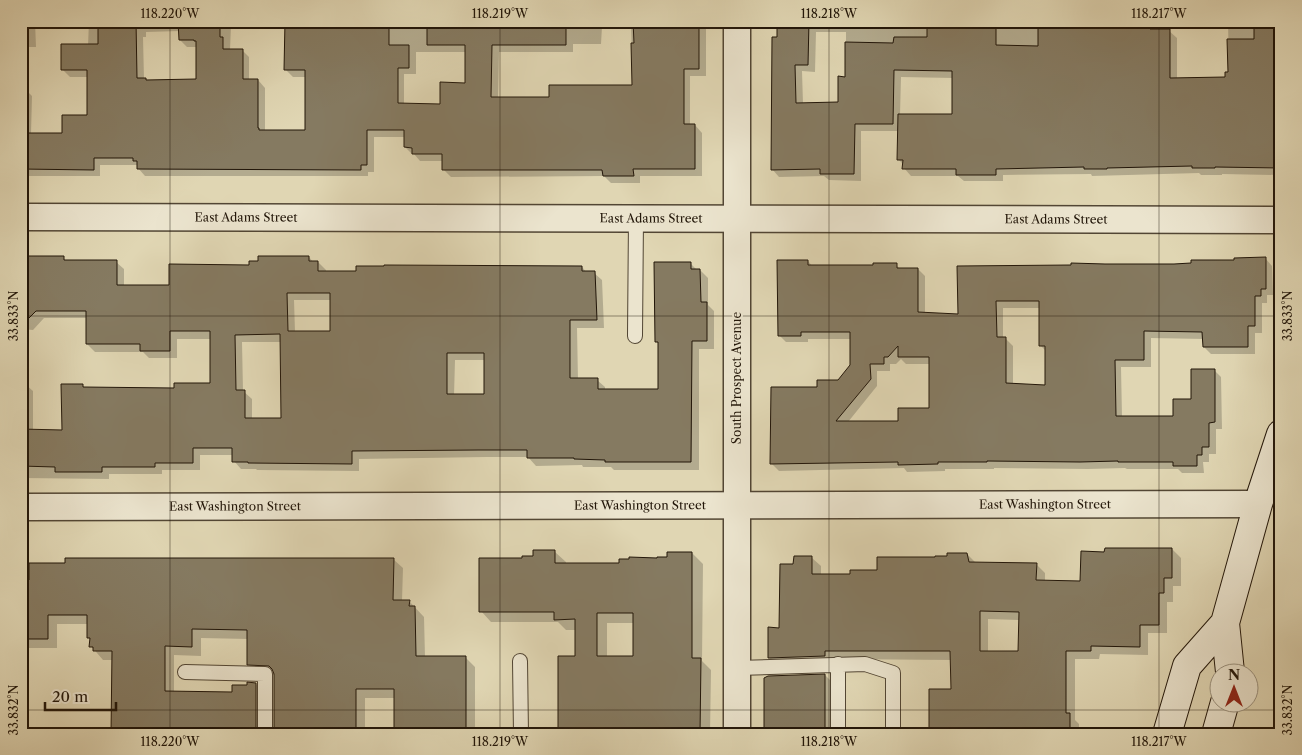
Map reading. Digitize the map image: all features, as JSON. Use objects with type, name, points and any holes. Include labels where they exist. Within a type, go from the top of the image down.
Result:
[{"type":"main road","points":[[1229,662],[1225,623],[1258,504],[1281,434]]},
{"type":"main road","points":[[1166,734],[1187,666],[1225,623]]},
{"type":"main road","points":[[1216,734],[1222,712]]},
{"type":"street","name":"South Prospect Avenue","points":[[737,21],[737,734]]},
{"type":"street","name":"East Adams Street","points":[[21,217],[1281,220]]},
{"type":"street","name":"East Washington Street","points":[[21,508],[1258,504]]},
{"type":"lane","points":[[636,218],[636,336]]},
{"type":"lane","points":[[520,661],[521,734]]},
{"type":"lane","points":[[838,664],[838,734]]},
{"type":"lane","points":[[737,668],[865,664],[893,673],[893,734]]},
{"type":"lane","points":[[185,672],[265,674],[265,734]]},
{"type":"building","points":[[98,21],[136,21],[137,78],[146,78],[146,80],[196,79],[196,41],[179,40],[178,21],[220,21],[220,37],[223,37],[223,49],[243,49],[243,79],[258,79],[259,130],[305,130],[305,70],[284,70],[285,21],[389,21],[389,45],[409,45],[409,68],[398,68],[398,103],[440,104],[440,82],[465,83],[465,45],[427,45],[427,21],[566,21],[566,45],[492,45],[491,97],[549,97],[549,85],[632,85],[631,43],[634,43],[633,21],[699,21],[699,69],[684,69],[684,124],[695,124],[695,169],[633,169],[634,176],[603,176],[602,170],[442,170],[442,154],[412,154],[412,148],[404,147],[404,130],[367,130],[367,165],[361,165],[361,170],[137,169],[137,161],[133,161],[133,158],[94,158],[94,170],[21,169],[21,133],[62,133],[62,115],[87,115],[87,70],[61,70],[61,44],[98,44]]},
{"type":"building","points":[[777,21],[809,21],[808,65],[795,65],[796,103],[838,102],[838,76],[845,77],[845,42],[893,43],[894,37],[927,37],[927,21],[996,21],[996,45],[1038,46],[1038,24],[1063,24],[1063,21],[1140,21],[1140,27],[1170,29],[1170,78],[1225,77],[1225,72],[1228,72],[1227,39],[1254,39],[1254,21],[1281,21],[1281,168],[1192,168],[1192,166],[1107,169],[1084,169],[1084,167],[996,169],[996,175],[956,175],[956,169],[902,169],[903,160],[897,160],[898,114],[952,114],[952,71],[894,70],[893,124],[855,124],[854,174],[820,174],[820,169],[771,170],[772,37],[777,37]]},
{"type":"building","points":[[21,256],[64,256],[64,260],[117,260],[117,285],[169,285],[169,264],[249,265],[249,261],[258,261],[258,256],[309,256],[309,261],[318,261],[318,271],[356,271],[356,266],[384,265],[582,266],[582,271],[595,271],[597,320],[570,320],[570,378],[598,378],[598,389],[658,389],[658,342],[655,342],[654,262],[691,262],[691,269],[700,269],[701,302],[707,302],[707,341],[692,341],[691,462],[605,462],[605,460],[574,458],[527,458],[527,450],[478,450],[352,451],[352,464],[248,463],[232,462],[232,448],[193,448],[193,463],[155,463],[155,467],[102,467],[102,472],[55,472],[55,467],[21,466],[21,429],[62,430],[61,384],[83,384],[83,387],[174,388],[174,383],[210,383],[210,331],[170,331],[170,351],[140,351],[140,344],[86,344],[86,311],[36,311],[21,326]],"holes":[[[287,293],[330,293],[330,331],[288,331]],[[280,334],[281,418],[245,418],[245,390],[236,390],[235,335]],[[447,353],[484,353],[484,394],[447,394]]]},
{"type":"building","points":[[1266,257],[1266,289],[1261,289],[1261,296],[1255,296],[1255,326],[1248,326],[1248,347],[1203,347],[1202,332],[1144,331],[1144,360],[1115,360],[1116,416],[1173,416],[1173,399],[1191,399],[1191,369],[1215,369],[1215,422],[1209,423],[1209,447],[1202,447],[1202,455],[1197,455],[1197,466],[1173,466],[1173,462],[1118,461],[987,461],[898,465],[898,462],[770,464],[771,387],[817,387],[817,380],[838,380],[850,365],[850,332],[801,332],[801,336],[778,336],[777,260],[808,260],[808,265],[897,263],[897,268],[918,268],[918,312],[958,314],[957,266],[1071,265],[1071,263],[1174,264],[1191,263],[1191,260],[1234,260],[1234,258]],"holes":[[[996,301],[1039,301],[1039,346],[1045,346],[1045,385],[1006,383],[1006,337],[997,337]],[[898,346],[898,357],[929,357],[929,408],[898,408],[898,421],[836,421],[871,379],[870,364],[884,364],[884,357],[888,357]]]},
{"type":"building","points":[[1105,548],[1172,548],[1172,578],[1164,578],[1164,593],[1159,593],[1159,625],[1140,625],[1140,647],[1091,646],[1091,651],[1066,651],[1066,713],[1070,713],[1070,734],[929,734],[929,689],[951,689],[950,651],[825,651],[825,656],[768,658],[768,627],[779,628],[780,564],[793,564],[794,556],[812,556],[812,574],[850,574],[850,570],[877,570],[877,557],[935,557],[947,556],[947,553],[967,553],[969,562],[1037,563],[1036,580],[1080,581],[1081,551],[1104,552]],"holes":[[[980,611],[1019,612],[1018,651],[980,651]]]},
{"type":"building","points":[[533,550],[555,550],[555,563],[619,563],[619,559],[629,559],[629,557],[657,558],[667,557],[667,552],[692,552],[692,658],[701,658],[700,734],[558,734],[558,656],[575,656],[575,619],[554,620],[554,612],[479,612],[479,558],[522,558],[522,556],[533,556]],"holes":[[[597,613],[633,613],[633,656],[597,656]]]},
{"type":"building","points":[[65,558],[394,558],[393,600],[410,600],[409,606],[415,606],[416,656],[466,656],[466,732],[394,732],[394,689],[356,689],[356,731],[324,731],[324,734],[274,734],[274,674],[269,666],[247,665],[247,630],[192,629],[192,647],[165,646],[165,691],[232,692],[232,685],[247,685],[247,682],[256,683],[256,734],[111,734],[112,651],[93,651],[93,647],[89,647],[90,638],[87,638],[87,615],[48,615],[48,639],[21,639],[21,580],[29,580],[29,563],[65,563]]},
{"type":"building","points":[[825,674],[825,732],[764,734],[764,678],[768,676]]}]
